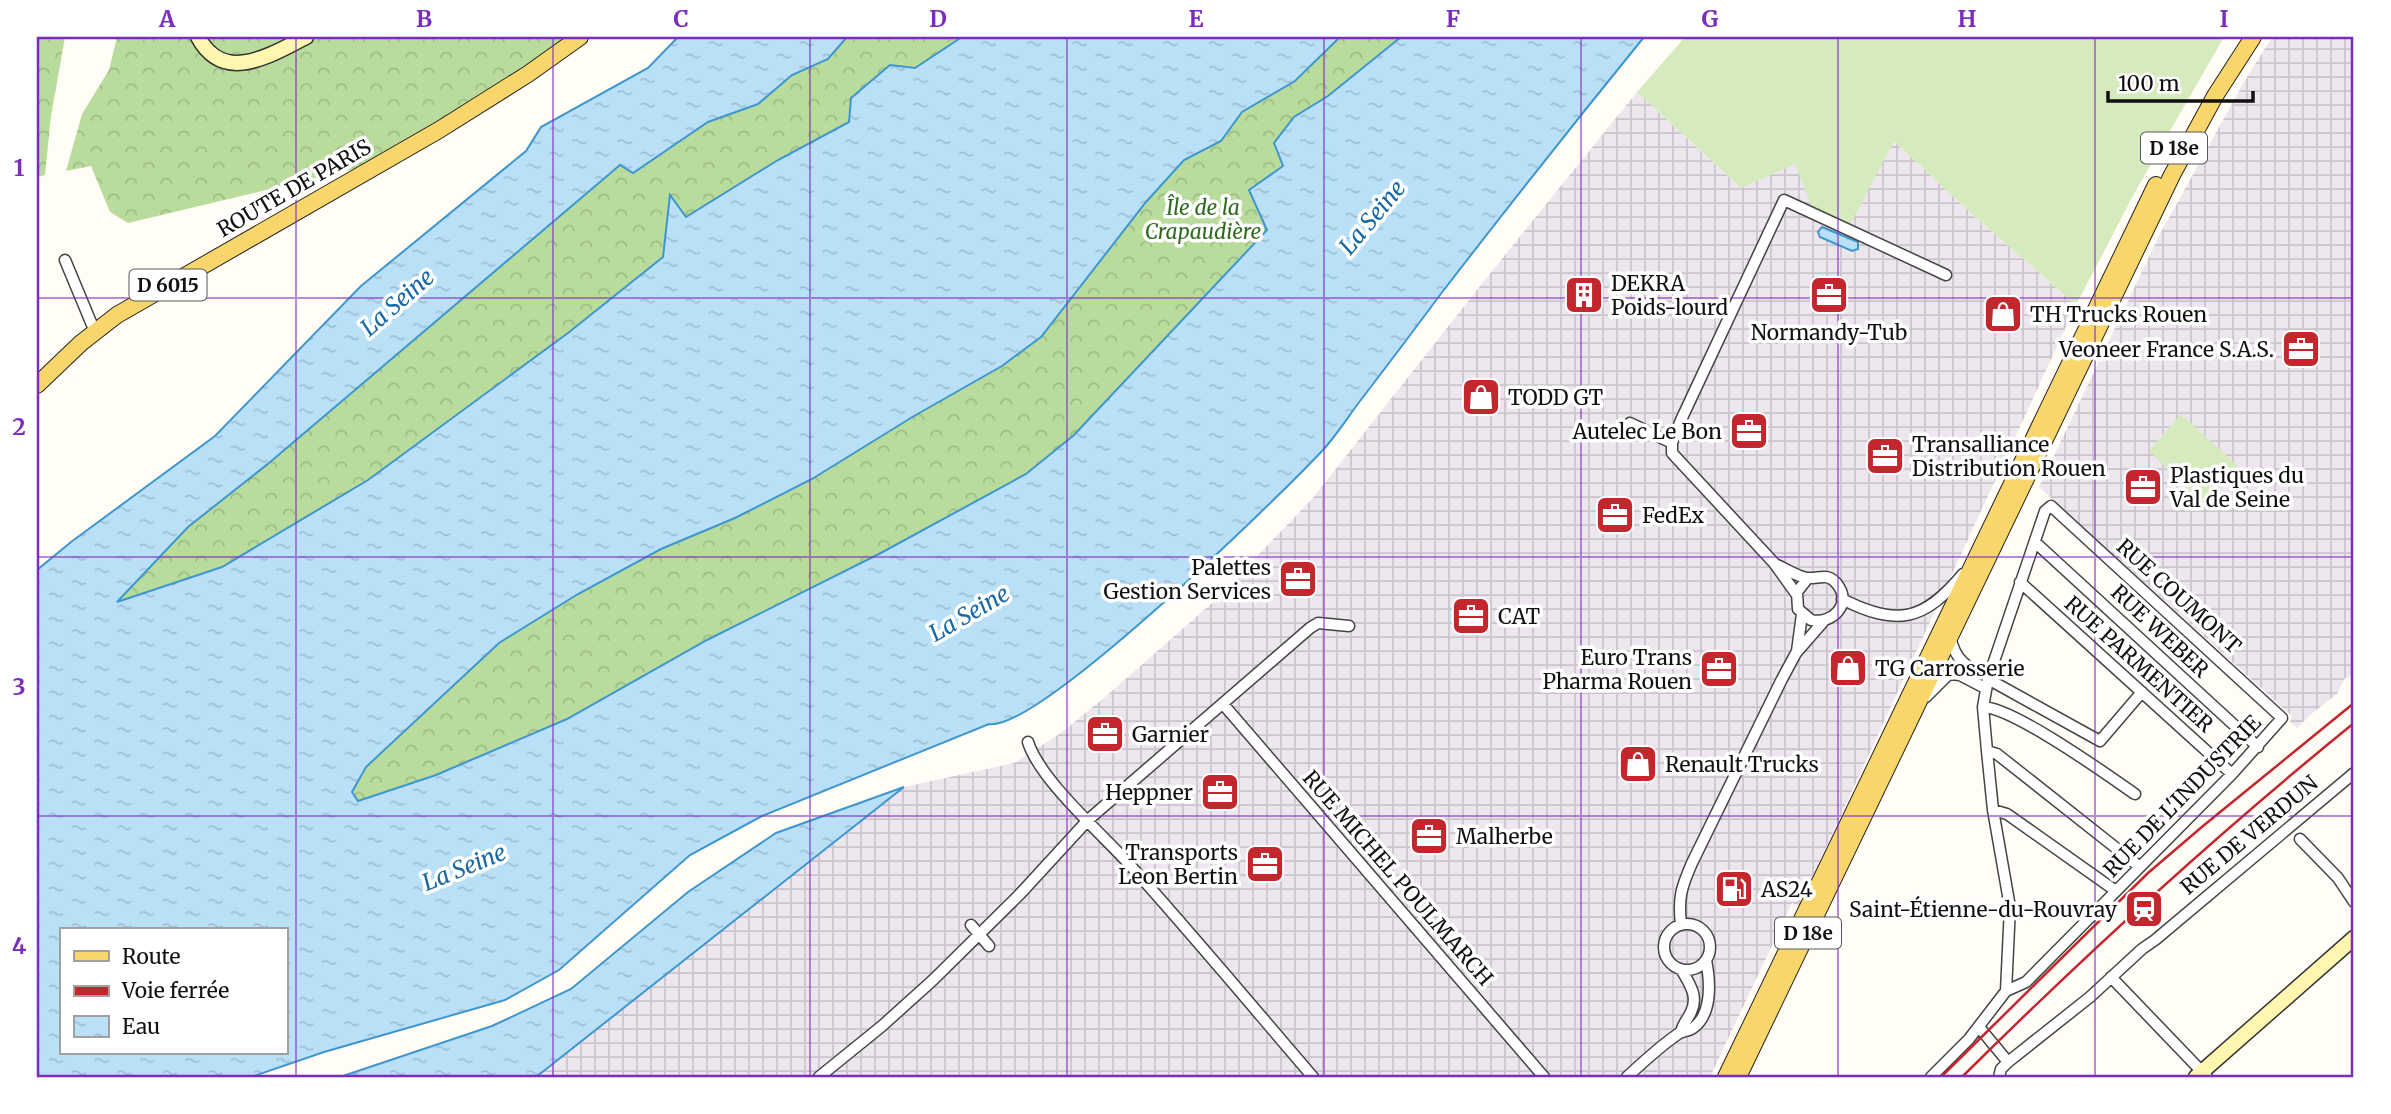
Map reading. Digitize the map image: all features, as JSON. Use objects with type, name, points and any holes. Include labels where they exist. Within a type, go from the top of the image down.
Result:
[{"type":"main road","name":"ROUTE DE PARIS","points":[[37,385],[117,315],[439,130],[528,74],[580,37]]},
{"type":"main road","name":"D 18e","points":[[1726,1077],[2168,160],[2240,37]]},
{"type":"main road","name":"D 18e","points":[[1738,1077],[2172,175],[2215,96],[2253,37]]},
{"type":"street","points":[[198,37],[213,57],[226,62],[245,63],[267,57],[306,37]]},
{"type":"street","points":[[1797,595],[1774,563],[1675,458],[1671,449],[1784,200],[1946,275]]},
{"type":"street","points":[[65,260],[95,332]]},
{"type":"street","points":[[1630,423],[1672,443]]},
{"type":"street","name":"RUE COUMONT","points":[[2036,543],[2045,511],[2049,506],[2282,718]]},
{"type":"street","points":[[2006,991],[2010,907],[1993,810],[1983,707],[1988,681],[2020,582],[2036,543]]},
{"type":"street","name":"RUE WEBER","points":[[2036,543],[2258,747]]},
{"type":"street","points":[[1774,563],[1808,578]]},
{"type":"street","points":[[1842,599],[1885,616],[1912,616],[1941,599],[1971,564]]},
{"type":"street","points":[[1681,925],[1680,890],[1776,691],[1796,653],[1823,622],[1839,611],[1842,599],[1840,587],[1831,579],[1820,575],[1808,578],[1800,587],[1797,603],[1802,614],[1811,620],[1823,622]]},
{"type":"street","name":"RUE PARMENTIER","points":[[2020,582],[2232,774]]},
{"type":"street","points":[[1796,653],[1802,614]]},
{"type":"street","points":[[819,1077],[839,1054],[902,1008],[980,936],[1088,820],[1315,624],[1349,626]]},
{"type":"street","points":[[1950,636],[1958,658],[1988,681],[2100,741],[2141,692]]},
{"type":"street","points":[[1916,710],[1949,674],[1988,681]]},
{"type":"street","name":"RUE MICHEL POULMARCH","points":[[1223,704],[1544,1077]]},
{"type":"street","points":[[1983,707],[2001,711],[2069,750],[2135,794]]},
{"type":"street","name":"RUE DE L'INDUSTRIE","points":[[1931,1077],[1979,1027],[2006,991],[2026,982],[2232,774],[2282,718]]},
{"type":"street","points":[[1028,742],[1031,754],[1039,764],[1129,863],[1313,1077]]},
{"type":"street","points":[[1987,751],[1997,754],[2140,867]]},
{"type":"street","name":"RUE DE VERDUN","points":[[2008,1062],[2048,1032],[2141,949],[2354,773]]},
{"type":"street","points":[[1993,810],[2007,814],[2116,891]]},
{"type":"street","points":[[2300,839],[2338,878],[2354,902]]},
{"type":"street","points":[[971,925],[989,946]]},
{"type":"street","points":[[1627,1077],[1681,1032],[1693,1028],[1702,1016],[1708,999],[1710,981],[1706,960],[1710,948],[1706,933],[1695,925],[1681,925],[1669,933],[1664,946],[1669,961],[1681,969],[1694,996],[1692,1011],[1683,1023],[1681,1032]]},
{"type":"street","points":[[2111,977],[2201,1075],[2354,938]]},
{"type":"street","points":[[1681,969],[1696,968],[1706,960]]},
{"type":"street","points":[[1979,1027],[2008,1062],[2001,1069],[1999,1077]]},
{"type":"street","points":[[1616,1077],[1645,1060]]},
{"type":"shaded area","points":[[2272,37],[2354,37],[2354,676],[2345,678],[2337,694],[2297,728],[2290,722],[2292,716],[2039,487],[2160,234],[2244,82]]},
{"type":"shaded area","points":[[1637,92],[1741,188],[1802,160],[1894,141],[1974,216],[2076,305],[1799,906],[1792,903],[1710,1077],[361,1077],[492,1026],[571,989],[688,892],[776,833],[904,787],[1014,763],[1061,733],[1213,602],[1312,499]]},
{"type":"green space","points":[[37,37],[65,37],[51,116],[45,175],[37,177]]},
{"type":"green space","points":[[117,37],[565,37],[509,82],[367,166],[128,223],[110,212],[91,166],[66,171],[82,114],[109,70]]},
{"type":"green space","points":[[847,37],[962,37],[915,68],[850,122],[778,160],[686,218],[670,196],[663,257],[568,333],[368,480],[222,567],[116,603],[188,527],[269,463],[620,165],[634,173],[708,122],[758,104],[792,75],[828,59]]},
{"type":"green space","name":"Île de la Crapaudière","points":[[1340,37],[1401,37],[1328,96],[1294,117],[1267,229],[1074,435],[1026,474],[879,554],[707,640],[567,719],[436,775],[358,801],[352,792],[366,767],[499,643],[578,594],[661,549],[735,518],[812,479],[1002,366],[1041,337],[1146,202],[1184,160],[1221,141],[1242,112],[1295,81]]},
{"type":"green space","points":[[1685,37],[2224,37],[2135,192],[2076,305],[1974,216],[1894,141],[1850,225],[1812,207],[1795,164],[1741,188],[1637,92]]},
{"type":"green space","points":[[2181,414],[2238,466],[2203,503],[2149,451]]},
{"type":"water","name":"La Seine","points":[[678,37],[847,37],[828,59],[792,75],[758,104],[708,122],[633,173],[620,165],[269,463],[188,527],[117,602],[222,567],[368,480],[568,333],[663,257],[670,195],[686,217],[778,160],[849,122],[851,98],[890,65],[915,68],[962,37],[1340,37],[1295,81],[1242,112],[1221,141],[1184,160],[1146,202],[1041,337],[1002,366],[812,479],[735,518],[661,549],[578,594],[499,643],[366,767],[352,792],[358,801],[436,775],[567,719],[707,640],[879,554],[1026,474],[1074,435],[1267,230],[1249,190],[1283,166],[1274,143],[1294,117],[1328,96],[1401,37],[1644,37],[1490,230],[1322,451],[1158,608],[1056,691],[1016,716],[989,724],[762,816],[690,855],[559,970],[505,1000],[324,1052],[251,1077],[37,1077],[37,570],[215,436],[361,286],[526,151],[541,127],[648,68]]},
{"type":"water","points":[[1822,227],[1858,242],[1858,249],[1852,251],[1820,237],[1818,232]]},
{"type":"water","points":[[904,787],[536,1077],[340,1077],[492,1026],[571,989],[688,892],[776,833]]},
{"type":"railway","points":[[1941,1077],[2148,873],[2354,703]]},
{"type":"railway","points":[[1962,1077],[2154,895],[2354,723]]},
{"type":"place","name":"DEKRA Poids-lourd","points":[[1584,295]]},
{"type":"place","name":"Normandy-Tub","points":[[1829,295]]},
{"type":"place","name":"TH Trucks Rouen","points":[[2003,314]]},
{"type":"place","name":"Veoneer France S.A.S.","points":[[2301,349]]},
{"type":"place","name":"TODD GT","points":[[1481,397]]},
{"type":"place","name":"Autelec Le Bon","points":[[1749,431]]},
{"type":"place","name":"Transalliance Distribution Rouen","points":[[1885,456]]},
{"type":"place","name":"Plastiques du Val de Seine","points":[[2143,487]]},
{"type":"place","name":"FedEx","points":[[1615,515]]},
{"type":"place","name":"Palettes Gestion Services","points":[[1298,579]]},
{"type":"place","name":"CAT","points":[[1471,616]]},
{"type":"place","name":"TG Carrosserie","points":[[1848,668]]},
{"type":"place","name":"Euro Trans Pharma Rouen","points":[[1719,669]]},
{"type":"place","name":"Garnier","points":[[1105,734]]},
{"type":"place","name":"Renault Trucks","points":[[1638,764]]},
{"type":"place","name":"Heppner","points":[[1220,792]]},
{"type":"place","name":"Malherbe","points":[[1429,836]]},
{"type":"place","name":"Transports Leon Bertin","points":[[1265,864]]},
{"type":"place","name":"AS24","points":[[1734,889]]},
{"type":"place","name":"Saint-Étienne-du-Rouvray","points":[[2144,909]]}]
